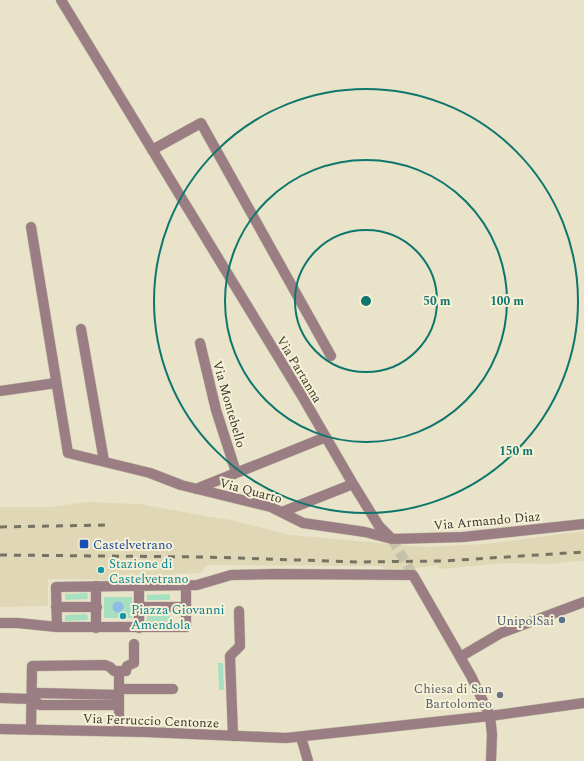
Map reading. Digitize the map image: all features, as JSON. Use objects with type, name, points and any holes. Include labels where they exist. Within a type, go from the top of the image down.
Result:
[{"type":"street","name":"Via Partanna","points":[[61,0],[379,526],[392,538]]},
{"type":"street","points":[[152,150],[201,123],[331,356]]},
{"type":"street","points":[[0,391],[56,383],[31,227]]},
{"type":"street","points":[[81,329],[104,461]]},
{"type":"street","name":"Via Montebello","points":[[200,343],[216,410],[236,472]]},
{"type":"street","name":"Via Quarto","points":[[56,383],[68,453],[150,473],[181,486],[196,490],[271,507],[303,523],[366,532],[392,538]]},
{"type":"street","points":[[196,490],[236,472],[326,437]]},
{"type":"street","points":[[282,512],[354,484]]},
{"type":"street","name":"Via Armando Diaz","points":[[392,538],[463,537],[584,524]]},
{"type":"street","points":[[52,627],[56,607],[56,586],[197,585],[231,575],[413,575],[471,676],[490,716],[492,734],[491,761]]},
{"type":"street","points":[[139,585],[139,628]]},
{"type":"street","points":[[0,623],[18,623],[52,627],[96,628],[186,627],[186,585]]},
{"type":"street","points":[[96,586],[96,628]]},
{"type":"street","points":[[460,657],[501,633],[584,602]]},
{"type":"street","points":[[56,607],[96,607]]},
{"type":"street","points":[[139,607],[186,607]]},
{"type":"street","points":[[233,736],[230,656],[240,646],[239,611]]},
{"type":"street","points":[[31,730],[32,666],[105,665],[110,667],[114,672],[126,671],[127,666],[134,662],[134,644]]},
{"type":"street","points":[[119,671],[119,731]]},
{"type":"street","points":[[32,699],[38,693],[119,692],[173,689]]},
{"type":"street","points":[[0,698],[32,699],[40,705],[119,705]]},
{"type":"street","name":"Via Ferruccio Centonze","points":[[0,729],[119,731],[286,738],[490,716],[584,703]]},
{"type":"street","points":[[301,737],[308,761]]},
{"type":"shaded area","points":[[88,502],[139,504],[231,520],[290,535],[424,547],[485,544],[584,531],[584,561],[550,564],[505,563],[439,569],[438,565],[416,568],[384,569],[383,566],[206,565],[201,573],[155,576],[155,580],[48,579],[48,606],[0,607],[0,507],[50,507]]},
{"type":"green space","points":[[87,593],[88,599],[65,600],[65,594]]},
{"type":"green space","points":[[170,594],[170,600],[147,600],[147,595]]},
{"type":"green space","points":[[104,597],[132,597],[132,618],[104,618]]},
{"type":"green space","points":[[87,614],[88,620],[65,621],[65,615]]},
{"type":"green space","points":[[147,615],[170,615],[170,621],[147,621]]},
{"type":"green space","points":[[218,663],[223,663],[224,690],[219,690]]},
{"type":"water","points":[[116,602],[120,602],[122,603],[122,611],[116,612],[113,609],[113,605]]},
{"type":"tunnel","points":[[392,539],[413,575]]},
{"type":"railway","points":[[0,527],[106,525]]},
{"type":"railway","points":[[0,555],[205,557],[359,562],[444,561],[584,552]]},
{"type":"place","name":"Castelvetrano","points":[[84,544]]},
{"type":"place","name":"Stazione di Castelvetrano","points":[[101,570]]},
{"type":"place","name":"Piazza Giovanni Amendola","points":[[123,616]]},
{"type":"place","name":"UnipolSai","points":[[562,620]]},
{"type":"place","name":"Chiesa di San Bartolomeo","points":[[500,695]]}]
